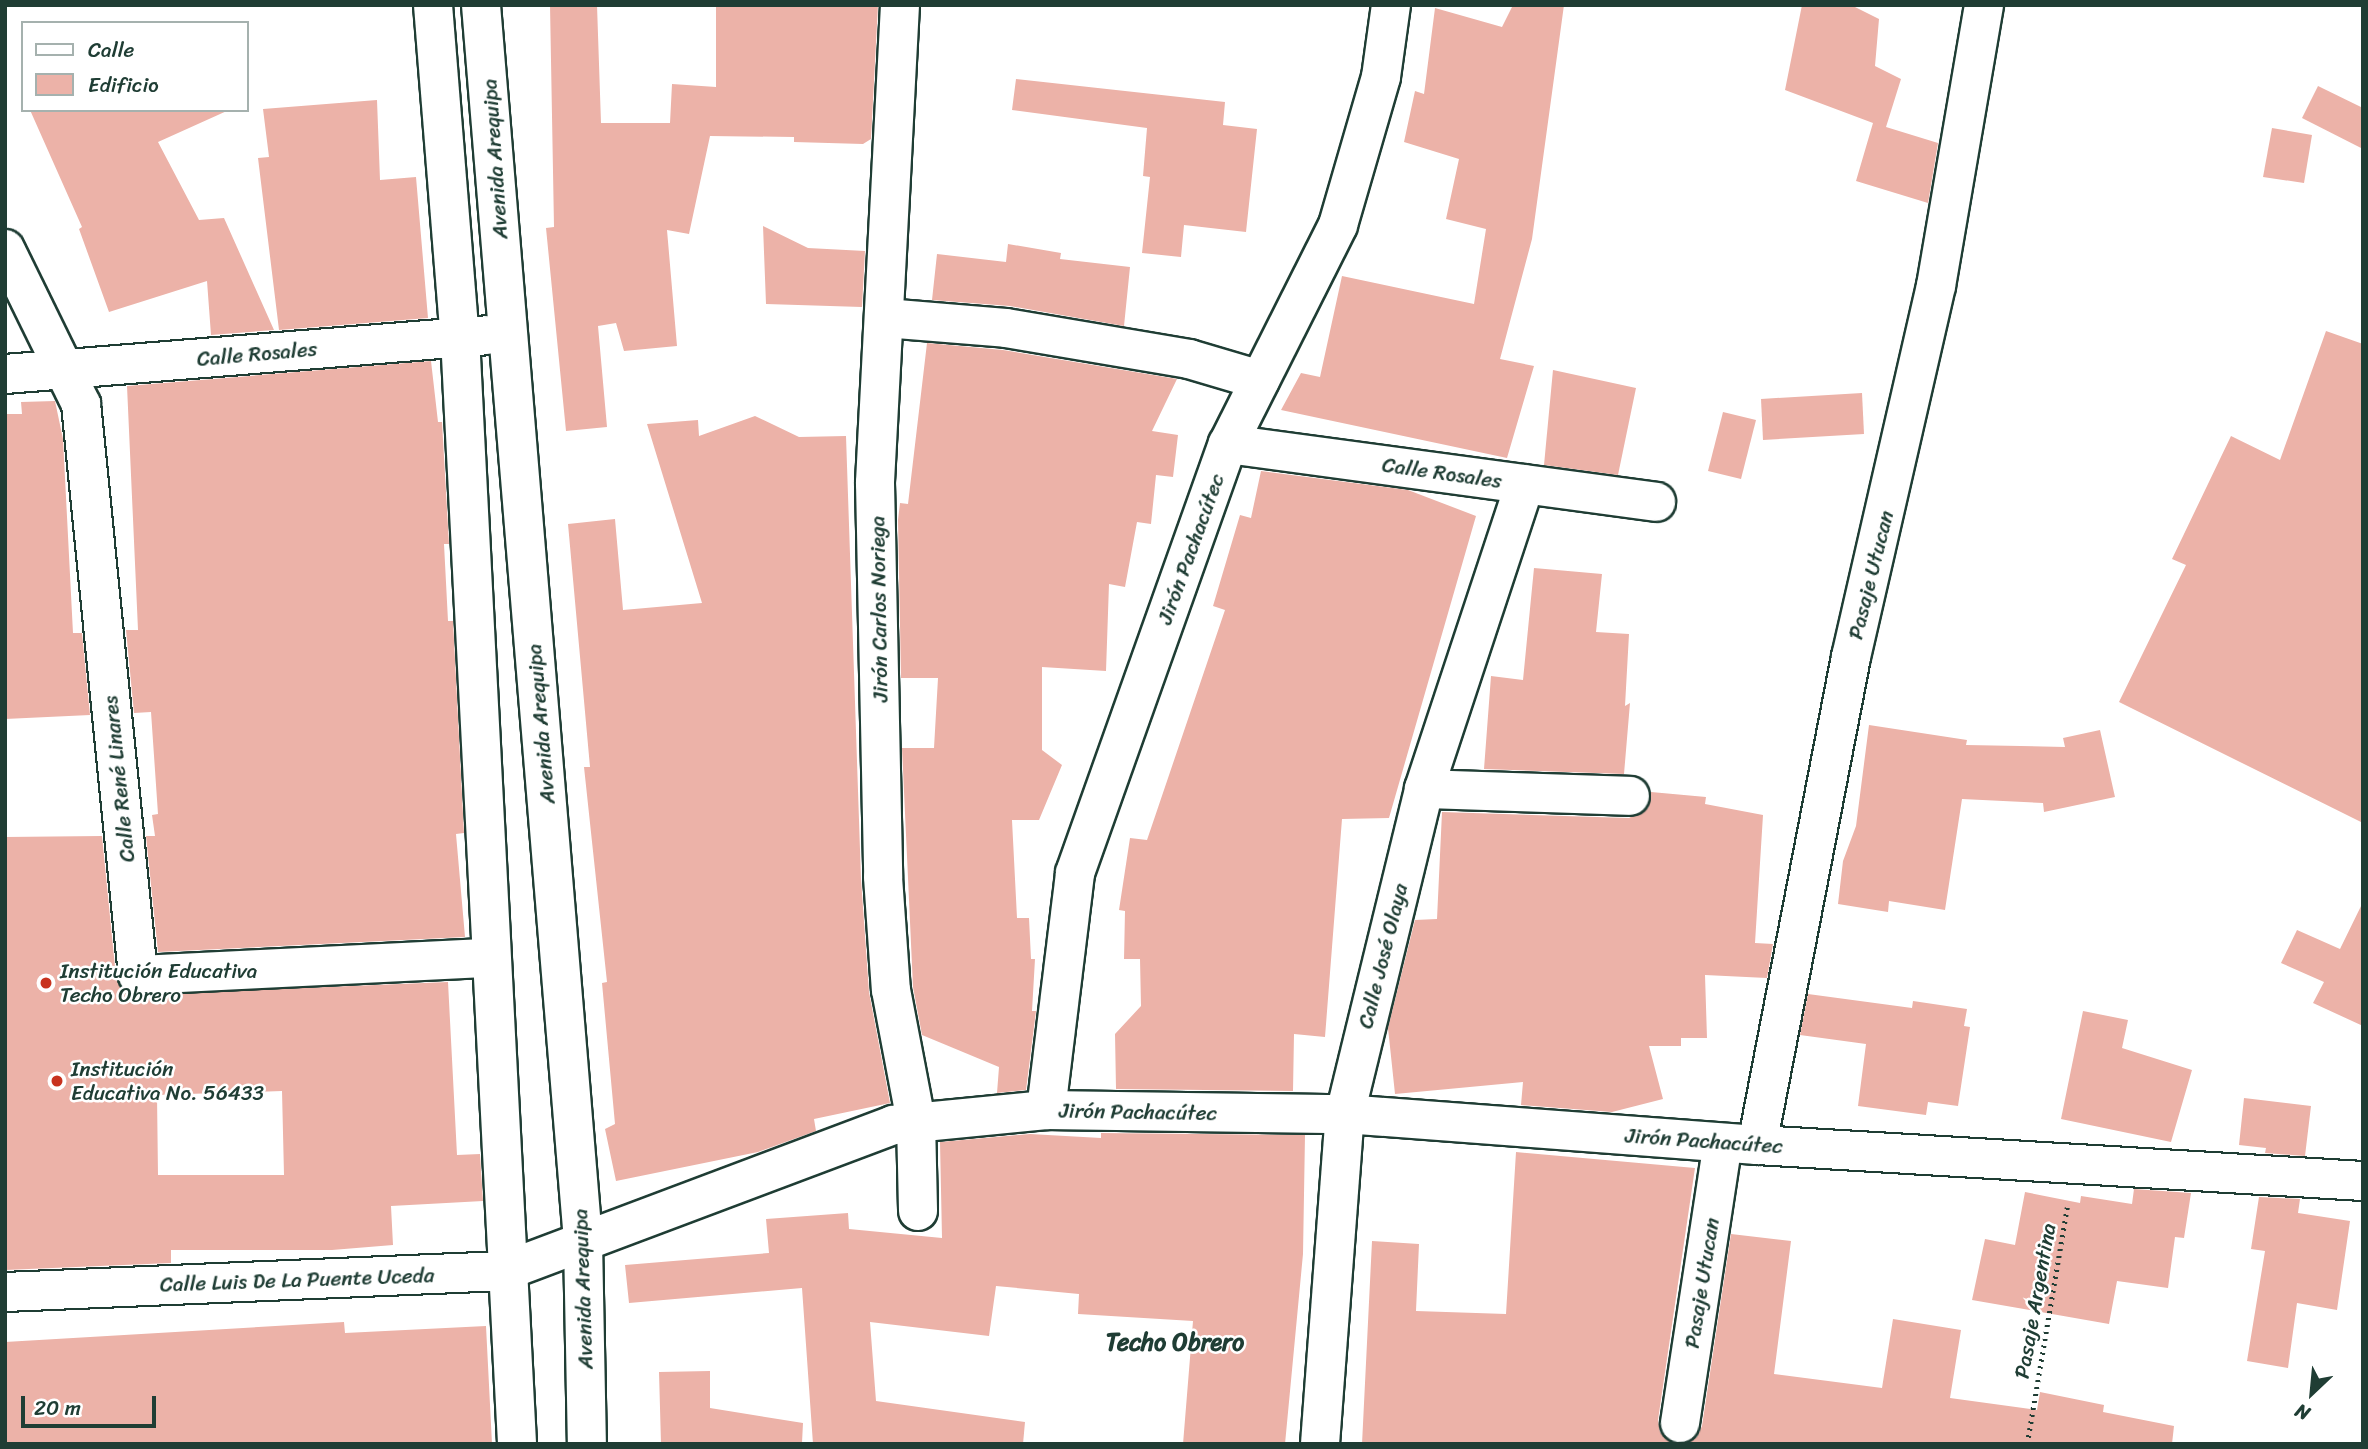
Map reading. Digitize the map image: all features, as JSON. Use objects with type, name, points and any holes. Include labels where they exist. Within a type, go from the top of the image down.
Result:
[{"type":"street","points":[[433,5],[460,337],[505,1271],[517,1444]]},
{"type":"street","name":"Avenida Arequipa","points":[[481,5],[583,1241],[587,1444]]},
{"type":"street","name":"Jirón Carlos Noriega","points":[[900,5],[875,483],[883,877],[891,990],[916,1121],[918,1211]]},
{"type":"street","name":"Jirón Pachacútec","points":[[1046,1110],[1075,873],[1228,444],[1338,225],[1381,77],[1391,5]]},
{"type":"street","name":"Pasaje Utucan","points":[[1680,1423],[1740,1144],[1937,286],[1984,5]]},
{"type":"street","name":"Calle René Linares","points":[[5,249],[68,369],[81,404],[138,975],[491,958]]},
{"type":"street","points":[[885,318],[1006,328],[1189,359],[1259,380]]},
{"type":"street","name":"Calle Rosales","points":[[5,374],[508,333]]},
{"type":"street","name":"Calle Rosales","points":[[1228,444],[1656,502]]},
{"type":"street","name":"Calle José Olaya","points":[[1320,1444],[1345,1114],[1424,789],[1525,484]]},
{"type":"street","points":[[1424,789],[1630,796]]},
{"type":"street","name":"Jirón Pachacútec","points":[[583,1241],[893,1125],[1046,1110],[1345,1114],[1740,1144],[2363,1181]]},
{"type":"street","name":"Calle Luis De La Puente Uceda","points":[[5,1292],[505,1271],[583,1241]]},
{"type":"path","name":"Pasaje Argentina","points":[[2027,1444],[2075,1164]]},
{"type":"building","points":[[550,5],[597,5],[601,123],[670,123],[672,84],[716,87],[716,5],[878,5],[871,139],[863,144],[794,142],[794,137],[710,136],[689,234],[667,230],[677,346],[624,351],[616,323],[598,326],[607,427],[566,431],[546,228],[554,227]]},
{"type":"building","points":[[1513,5],[1564,5],[1532,239],[1500,359],[1534,366],[1507,458],[1281,410],[1301,373],[1320,377],[1342,276],[1474,304],[1486,229],[1446,219],[1459,159],[1404,142],[1415,91],[1424,94],[1435,8],[1502,27]]},
{"type":"building","points":[[1802,5],[1851,5],[1879,19],[1875,66],[1901,79],[1886,127],[1938,143],[1928,203],[1856,181],[1873,123],[1785,90]]},
{"type":"building","points":[[1016,79],[1225,102],[1223,125],[1257,129],[1246,232],[1184,225],[1181,257],[1142,253],[1150,177],[1143,176],[1147,128],[1012,110]]},
{"type":"building","points":[[2318,86],[2363,108],[2363,149],[2302,118]]},
{"type":"building","points":[[377,100],[380,180],[416,177],[428,318],[279,330],[258,158],[269,157],[263,109]]},
{"type":"building","points":[[31,112],[225,112],[158,142],[199,220],[224,218],[274,330],[211,335],[207,281],[109,312],[79,229],[82,227]]},
{"type":"building","points":[[2272,128],[2312,135],[2304,183],[2263,177]]},
{"type":"building","points":[[763,226],[808,248],[865,251],[862,307],[766,304]]},
{"type":"building","points":[[1008,244],[1061,253],[1060,259],[1130,267],[1124,326],[1010,306],[932,300],[937,254],[1006,262]]},
{"type":"building","points":[[2326,331],[2363,344],[2363,823],[2119,702],[2186,565],[2172,559],[2231,436],[2280,460]]},
{"type":"building","points":[[927,343],[1003,350],[1177,379],[1152,431],[1178,435],[1173,477],[1156,475],[1151,524],[1137,522],[1125,587],[1109,584],[1106,671],[1042,667],[1042,750],[1062,765],[1039,820],[1012,820],[1017,918],[1029,918],[1031,959],[1035,959],[1032,1011],[1036,1011],[1026,1090],[997,1093],[999,1067],[922,1035],[913,987],[902,748],[934,748],[938,678],[901,678],[898,520],[900,503],[908,504]]},
{"type":"building","points":[[431,361],[438,422],[442,422],[449,544],[444,544],[448,621],[453,621],[464,833],[456,834],[465,937],[158,952],[146,836],[155,836],[152,815],[158,814],[151,712],[134,713],[126,630],[138,630],[127,386]]},
{"type":"building","points":[[1553,370],[1636,388],[1618,475],[1544,465]]},
{"type":"building","points":[[1862,393],[1864,434],[1763,440],[1761,399]]},
{"type":"building","points":[[55,401],[63,439],[73,633],[82,633],[90,715],[5,719],[5,414],[22,414],[21,402]]},
{"type":"building","points":[[1723,412],[1756,420],[1741,479],[1708,471]]},
{"type":"building","points":[[755,416],[799,437],[846,436],[861,879],[869,992],[890,1103],[814,1119],[816,1131],[758,1152],[616,1181],[605,1129],[615,1124],[602,983],[607,982],[584,767],[590,767],[568,524],[615,519],[623,610],[702,603],[647,424],[698,420],[699,436]]},
{"type":"building","points":[[1261,471],[1408,490],[1476,516],[1389,818],[1342,819],[1325,1037],[1294,1034],[1293,1091],[1116,1089],[1115,1034],[1141,1006],[1140,959],[1124,959],[1125,911],[1119,910],[1130,838],[1147,840],[1225,610],[1213,606],[1240,515],[1251,518]]},
{"type":"building","points":[[1534,568],[1602,574],[1596,632],[1629,634],[1625,706],[1630,703],[1624,774],[1484,769],[1491,676],[1523,680]]},
{"type":"building","points":[[1869,725],[1967,740],[1966,745],[2065,747],[2063,738],[2100,730],[2115,797],[2044,812],[2043,803],[1962,799],[1945,910],[1889,901],[1888,912],[1838,904],[1843,861],[1856,826]]},
{"type":"building","points":[[1651,792],[1706,797],[1705,804],[1763,815],[1755,943],[1773,944],[1767,978],[1705,975],[1707,1038],[1681,1038],[1681,1046],[1649,1046],[1663,1099],[1612,1112],[1521,1105],[1523,1082],[1395,1094],[1388,1028],[1415,920],[1437,919],[1442,812],[1629,818],[1648,808]]},
{"type":"building","points":[[102,836],[116,977],[129,995],[448,982],[457,1155],[480,1154],[483,1201],[391,1206],[393,1245],[332,1250],[171,1250],[171,1263],[5,1270],[5,837]],"holes":[[[282,1091],[284,1175],[158,1175],[157,1095]]]},
{"type":"building","points":[[2363,902],[2363,1026],[2313,1003],[2324,982],[2281,963],[2297,930],[2340,949]]},
{"type":"building","points":[[1808,994],[1912,1008],[1913,1001],[1967,1009],[1964,1026],[1970,1027],[1958,1106],[1928,1102],[1926,1115],[1858,1106],[1866,1044],[1800,1035]]},
{"type":"building","points":[[2083,1011],[2128,1020],[2122,1048],[2192,1070],[2171,1142],[2061,1119]]},
{"type":"building","points":[[2244,1098],[2311,1106],[2305,1156],[2265,1153],[2266,1148],[2239,1145]]},
{"type":"building","points":[[1101,1133],[1305,1135],[1303,1254],[1285,1444],[1183,1444],[1193,1321],[1078,1314],[1079,1294],[996,1286],[989,1336],[870,1322],[876,1401],[1025,1422],[1023,1444],[813,1444],[802,1288],[629,1303],[625,1265],[769,1253],[766,1219],[848,1213],[849,1229],[942,1238],[940,1142],[1030,1134],[1101,1138]]},
{"type":"building","points":[[1516,1152],[1695,1168],[1658,1420],[1660,1432],[1674,1444],[1362,1444],[1372,1241],[1419,1244],[1416,1311],[1506,1314]]},
{"type":"building","points":[[2134,1189],[2191,1193],[2184,1238],[2175,1237],[2168,1288],[2117,1281],[2109,1324],[1972,1300],[1985,1239],[2015,1245],[2025,1192],[2080,1203],[2081,1196],[2132,1204]]},
{"type":"building","points":[[2259,1197],[2300,1199],[2298,1213],[2350,1221],[2337,1310],[2297,1303],[2288,1368],[2247,1361],[2265,1251],[2251,1249]]},
{"type":"building","points":[[1731,1234],[1791,1241],[1774,1374],[1882,1388],[1893,1319],[1961,1330],[1950,1398],[2037,1410],[2040,1392],[2104,1405],[2103,1412],[2174,1426],[2172,1444],[1685,1444],[1697,1437],[1702,1426]]},
{"type":"building","points":[[344,1322],[345,1333],[486,1326],[492,1444],[5,1444],[5,1342]]},
{"type":"building","points":[[710,1371],[710,1408],[803,1423],[802,1443],[661,1444],[659,1372]]},
{"type":"place","name":"Institución Educativa Techo Obrero","points":[[46,983]]},
{"type":"place","name":"Institución Educativa No. 56433","points":[[57,1081]]},
{"type":"district","name":"Techo Obrero","points":[[1175,1343]]}]
